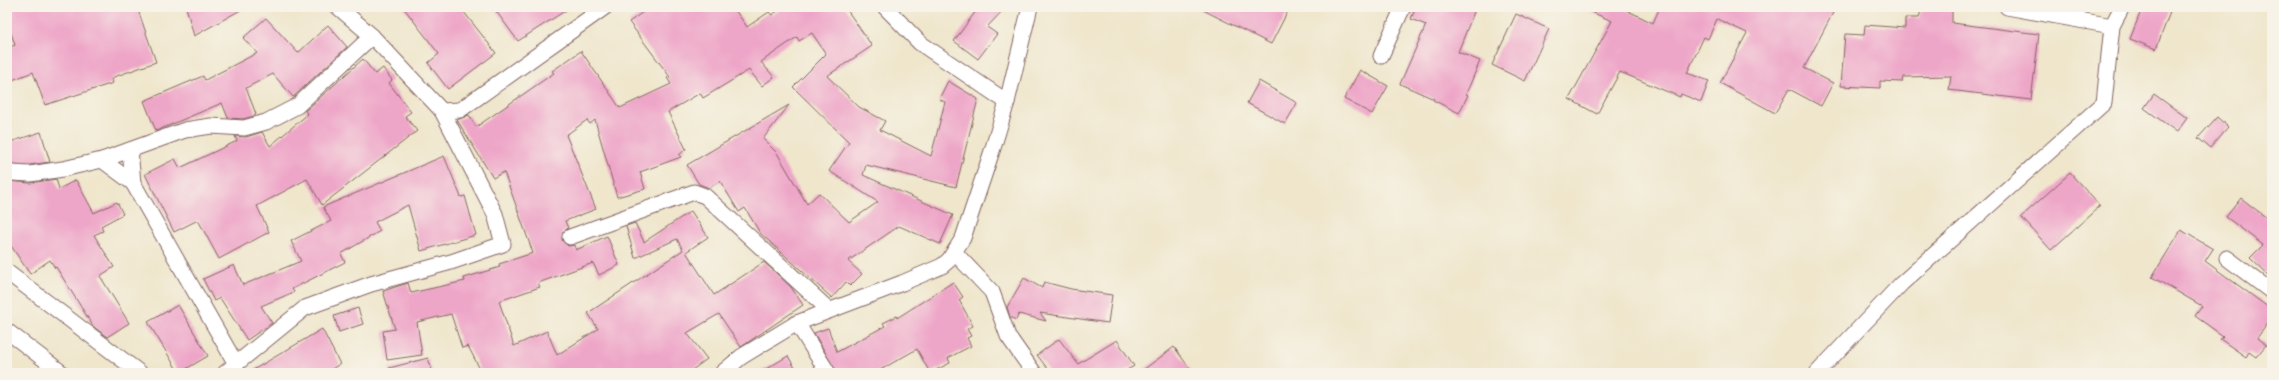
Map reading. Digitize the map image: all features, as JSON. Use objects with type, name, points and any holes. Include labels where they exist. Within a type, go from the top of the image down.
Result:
[{"type":"street","points":[[130,150],[134,183],[230,369],[305,308],[371,284],[451,262],[503,244],[495,214],[442,111],[372,36],[338,7]]},
{"type":"street","points":[[885,7],[920,43],[1007,102]]},
{"type":"street","points":[[722,373],[741,357],[797,323],[942,266],[955,253],[965,231],[1007,102],[1030,7]]},
{"type":"street","points":[[1381,56],[1404,7]]},
{"type":"street","points":[[2007,7],[2112,26]]},
{"type":"street","points":[[1817,373],[1901,284],[2104,103],[2112,26],[2122,7]]},
{"type":"street","points":[[442,111],[460,110],[600,8]]},
{"type":"street","points":[[7,170],[10,173],[30,174],[102,160],[185,130],[211,126],[244,128],[266,122],[297,106],[372,36]]},
{"type":"street","points":[[102,160],[134,183]]},
{"type":"street","points":[[570,237],[694,192],[705,196],[829,310]]},
{"type":"street","points":[[955,253],[971,268],[992,292],[1008,336],[1034,373]]},
{"type":"street","points":[[2227,258],[2272,292]]},
{"type":"street","points":[[7,272],[140,373]]},
{"type":"street","points":[[797,323],[828,373]]},
{"type":"street","points":[[7,331],[62,373]]},
{"type":"building","points":[[7,7],[137,7],[156,62],[111,78],[113,83],[45,105],[33,72],[7,82],[7,48],[15,45],[7,21]]},
{"type":"building","points":[[186,7],[246,7],[194,36]]},
{"type":"building","points":[[403,7],[460,7],[496,53],[448,89],[428,63],[439,54]]},
{"type":"building","points":[[493,7],[571,7],[518,41]]},
{"type":"building","points":[[650,7],[733,7],[747,27],[769,12],[772,15],[783,7],[845,7],[872,46],[827,76],[859,107],[885,121],[880,130],[931,156],[945,102],[939,99],[948,81],[978,99],[956,187],[866,165],[863,175],[953,215],[940,244],[899,226],[848,261],[862,274],[850,286],[846,282],[832,298],[760,233],[745,208],[739,212],[720,181],[709,188],[699,184],[687,165],[789,105],[763,139],[777,153],[807,204],[819,193],[849,222],[878,202],[829,171],[849,142],[793,87],[826,54],[812,33],[799,41],[797,37],[761,62],[774,77],[762,86],[749,70],[703,98],[700,93],[668,112],[686,149],[679,155],[681,157],[640,172],[645,189],[617,197],[595,120],[590,124],[587,120],[566,135],[596,209],[565,221],[568,228],[563,232],[562,240],[568,246],[574,245],[576,250],[607,236],[619,265],[599,275],[593,263],[538,283],[540,287],[499,301],[514,346],[547,331],[557,355],[598,329],[588,313],[683,250],[677,239],[635,258],[626,226],[635,223],[644,242],[691,211],[708,237],[686,252],[714,295],[764,262],[791,287],[803,305],[741,347],[719,314],[687,333],[707,359],[688,373],[482,373],[468,346],[462,348],[451,314],[417,322],[422,355],[387,360],[383,331],[395,329],[383,291],[408,283],[411,293],[465,281],[464,278],[500,267],[499,264],[533,253],[504,172],[493,178],[457,120],[469,115],[476,127],[554,73],[552,71],[581,51],[620,108],[671,84],[667,78],[670,77],[629,22]]},
{"type":"building","points":[[979,7],[1006,7],[987,27],[997,34],[978,59],[954,41]]},
{"type":"building","points":[[1197,7],[1290,7],[1271,44]]},
{"type":"building","points":[[1416,7],[1476,7],[1458,52],[1480,61],[1466,94],[1468,95],[1459,113],[1433,100],[1434,99],[1400,84],[1426,25],[1411,19]]},
{"type":"building","points":[[1580,7],[1620,7],[1653,23],[1660,7],[1836,7],[1804,68],[1833,83],[1821,106],[1789,89],[1775,113],[1720,83],[1747,33],[1717,19],[1708,39],[1704,37],[1687,73],[1709,81],[1701,102],[1681,94],[1680,97],[1620,72],[1597,114],[1569,99],[1612,21]]},
{"type":"building","points":[[1922,7],[1952,7],[1952,23],[2039,34],[2031,100],[1949,90],[1951,76],[1903,77],[1902,82],[1880,81],[1880,88],[1841,86],[1845,34],[1864,35],[1865,25],[1905,28],[1905,18],[1919,18]]},
{"type":"building","points":[[2145,7],[2172,7],[2156,49],[2130,39],[2141,11],[2143,11]]},
{"type":"building","points":[[1516,14],[1549,29],[1525,81],[1492,65]]},
{"type":"building","points":[[266,18],[298,53],[328,25],[347,47],[293,97],[273,74],[246,88],[256,114],[254,116],[243,119],[228,118],[222,103],[156,131],[144,101],[203,76],[205,80],[257,53],[243,38]]},
{"type":"building","points":[[363,59],[375,74],[383,68],[392,80],[389,83],[411,112],[405,116],[417,131],[322,205],[307,179],[257,206],[269,232],[219,259],[198,220],[174,232],[145,174],[175,159],[180,168],[237,141],[235,136],[246,137],[262,132],[270,146],[308,114],[305,111]]},
{"type":"building","points":[[1360,70],[1388,86],[1372,114],[1344,99]]},
{"type":"building","points":[[1259,81],[1297,103],[1285,124],[1247,103]]},
{"type":"building","points":[[2154,94],[2187,118],[2177,132],[2144,108]]},
{"type":"building","points":[[2217,117],[2228,127],[2210,148],[2198,138]]},
{"type":"building","points":[[41,132],[50,162],[30,165],[14,164],[7,161],[7,143]]},
{"type":"building","points":[[444,156],[461,197],[465,196],[476,235],[421,251],[408,205],[375,222],[380,231],[341,254],[345,262],[292,289],[294,292],[261,306],[272,323],[247,340],[220,298],[214,301],[203,279],[234,265],[243,285],[301,261],[291,241],[331,221],[323,207]]},
{"type":"building","points":[[2070,173],[2100,206],[2051,250],[2021,217]]},
{"type":"building","points":[[56,179],[59,189],[76,180],[94,213],[117,202],[123,214],[101,226],[103,231],[94,235],[114,267],[100,276],[129,323],[107,337],[93,326],[56,267],[55,268],[50,260],[30,274],[7,240],[7,181],[30,183]]},
{"type":"building","points":[[2241,198],[2272,222],[2272,279],[2250,258],[2263,245],[2226,217]]},
{"type":"building","points":[[2181,230],[2213,249],[2205,261],[2272,310],[2272,318],[2257,338],[2266,345],[2256,357],[2249,352],[2246,357],[2220,339],[2223,336],[2195,316],[2202,306],[2152,277]]},
{"type":"building","points":[[1024,278],[1042,288],[1044,282],[1071,289],[1112,295],[1108,323],[1040,313],[1046,321],[1019,314],[1016,320],[1010,317],[1007,307]]},
{"type":"building","points":[[953,282],[963,297],[959,300],[973,326],[967,329],[971,336],[967,338],[971,346],[948,358],[950,363],[930,373],[917,349],[875,373],[837,373],[814,333],[828,328],[837,352],[885,326],[883,323],[897,316],[897,318]]},
{"type":"building","points":[[178,305],[208,356],[179,373],[148,322]]},
{"type":"building","points":[[358,308],[363,324],[339,332],[334,316]]},
{"type":"building","points":[[322,329],[340,364],[325,373],[248,373]]},
{"type":"building","points":[[1059,339],[1078,364],[1117,340],[1134,366],[1122,373],[1051,373],[1037,355]]},
{"type":"building","points":[[1174,347],[1193,373],[1139,373]]},
{"type":"building","points":[[788,356],[798,373],[759,373]]},
{"type":"building","points":[[428,358],[433,373],[390,373],[389,368]]}]
